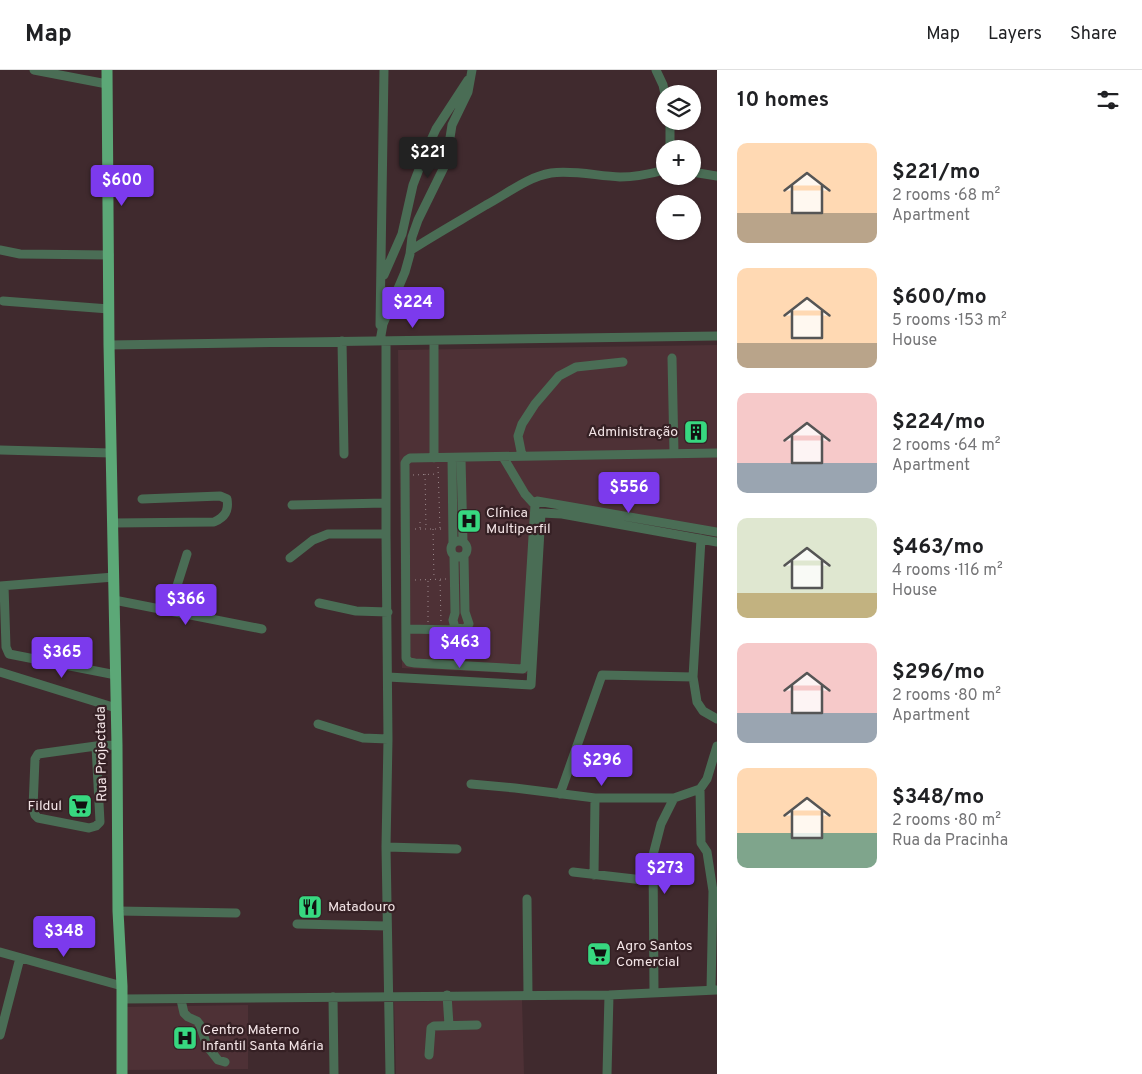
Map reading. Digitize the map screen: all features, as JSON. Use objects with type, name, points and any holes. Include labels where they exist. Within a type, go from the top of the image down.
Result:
[{"type":"main road","name":"Rua Projectada","points":[[107,70],[109,344],[116,675],[118,911],[122,986],[122,1074]]},
{"type":"street","points":[[34,70],[107,84]]},
{"type":"street","points":[[383,341],[380,290],[384,70]]},
{"type":"street","points":[[380,290],[386,266],[402,234],[417,173],[436,129],[464,88],[472,70]]},
{"type":"street","points":[[390,1074],[386,926],[388,612],[383,324],[405,272],[411,250],[412,237],[418,220],[446,163],[452,125],[468,92],[472,70]]},
{"type":"street","points":[[656,70],[663,85]]},
{"type":"street","points":[[411,250],[449,226],[488,205],[508,191],[550,173],[574,172],[620,177],[656,172]]},
{"type":"street","points":[[701,173],[717,176]]},
{"type":"street","points":[[0,250],[20,254],[109,255]]},
{"type":"street","points":[[3,301],[109,309]]},
{"type":"street","points":[[109,344],[717,336]]},
{"type":"street","points":[[434,340],[434,458]]},
{"type":"street","points":[[342,341],[344,454]]},
{"type":"street","points":[[672,358],[674,453]]},
{"type":"street","points":[[522,456],[518,436],[522,424],[535,404],[559,376],[576,367],[623,362]]},
{"type":"street","points":[[0,450],[111,453]]},
{"type":"street","points":[[717,453],[410,458],[405,463],[406,658],[409,662],[523,669],[525,665],[535,505],[537,501],[717,532]]},
{"type":"street","points":[[503,457],[525,494],[535,505]]},
{"type":"street","points":[[456,458],[463,542],[467,548],[467,552],[459,556]]},
{"type":"street","points":[[406,629],[458,630],[465,629],[469,624],[465,612],[459,556],[450,549],[453,543],[456,458]]},
{"type":"street","points":[[113,523],[214,522],[226,514],[228,507],[227,500],[220,496],[142,499]]},
{"type":"street","points":[[292,505],[386,503]]},
{"type":"street","points":[[388,677],[531,685],[542,513],[562,514],[717,542]]},
{"type":"street","points":[[290,558],[313,540],[328,534],[386,534]]},
{"type":"street","points":[[701,540],[693,677],[698,702],[703,711],[717,719]]},
{"type":"street","points":[[453,543],[457,541],[463,542]]},
{"type":"street","points":[[169,611],[187,554]]},
{"type":"street","points":[[458,630],[453,625],[453,620],[459,556]]},
{"type":"street","points":[[114,577],[2,586],[6,647],[9,654],[116,675]]},
{"type":"street","points":[[114,600],[262,630]]},
{"type":"street","points":[[319,604],[356,611],[388,612]]},
{"type":"street","points":[[0,672],[116,708]]},
{"type":"street","points":[[560,794],[602,676],[693,677]]},
{"type":"street","points":[[318,724],[363,738],[388,739]]},
{"type":"street","points":[[96,746],[100,822],[96,826],[89,828],[38,818],[33,808],[35,759],[38,754],[96,746],[117,745]]},
{"type":"street","points":[[471,784],[595,798],[674,798],[700,789],[707,779],[717,746]]},
{"type":"street","points":[[122,999],[181,1000],[609,994],[714,990],[713,891],[707,852],[701,842],[700,789]]},
{"type":"street","points":[[594,875],[595,798]]},
{"type":"street","points":[[654,991],[653,855],[661,824],[674,798]]},
{"type":"street","points":[[386,847],[457,849]]},
{"type":"street","points":[[573,872],[652,881]]},
{"type":"street","points":[[527,899],[528,995]]},
{"type":"street","points":[[118,911],[236,913]]},
{"type":"street","points":[[297,924],[386,926]]},
{"type":"street","points":[[0,952],[122,986]]},
{"type":"street","points":[[0,1035],[20,958]]},
{"type":"street","points":[[607,1074],[609,994]]},
{"type":"street","points":[[447,995],[449,1025]]},
{"type":"street","points":[[333,997],[334,1074]]},
{"type":"street","points":[[181,1000],[184,1013],[200,1025],[206,1046],[218,1060],[225,1062]]},
{"type":"street","points":[[429,1055],[431,1028],[434,1026],[477,1025]]},
{"type":"path","points":[[440,528],[438,466],[444,466]]},
{"type":"path","points":[[426,474],[426,529]]},
{"type":"path","points":[[408,476],[438,474]]},
{"type":"path","points":[[420,522],[420,529]]},
{"type":"path","points":[[433,528],[434,579]]},
{"type":"path","points":[[414,529],[446,528]]},
{"type":"path","points":[[409,580],[447,579]]},
{"type":"path","points":[[428,580],[428,627]]},
{"type":"path","points":[[440,580],[441,627]]},
{"type":"shaded area","name":"Clínica Multiperfil","points":[[717,345],[717,537],[539,505],[529,674],[402,668],[398,350]]},
{"type":"shaded area","points":[[522,999],[524,1074],[396,1074],[394,1002]]},
{"type":"shaded area","name":"Centro Materno Infantil Santa Mária","points":[[248,1005],[248,1069],[123,1070],[122,1007]]},
{"type":"place","name":"Administração","points":[[696,432]]},
{"type":"place","name":"Clínica Multiperfil","points":[[469,521]]},
{"type":"place","name":"Fildul","points":[[80,806]]},
{"type":"place","name":"Matadouro","points":[[310,907]]},
{"type":"place","name":"Agro Santos Comercial","points":[[599,954]]},
{"type":"place","name":"Centro Materno Infantil Santa Mária","points":[[185,1038]]}]
